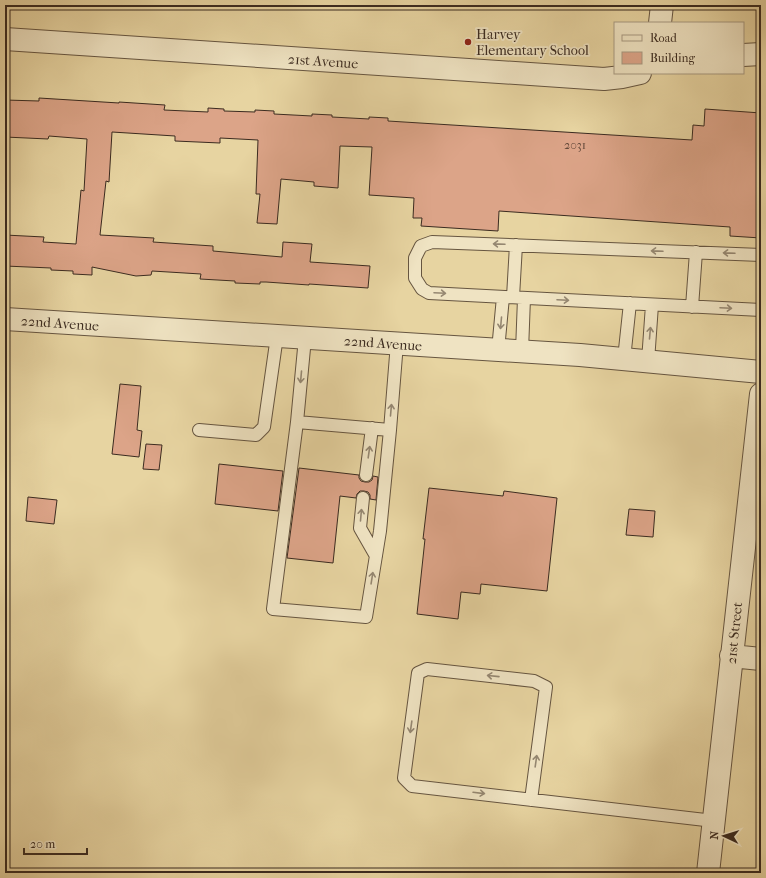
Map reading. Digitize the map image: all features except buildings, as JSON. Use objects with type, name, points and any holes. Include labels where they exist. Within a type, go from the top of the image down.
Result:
[{"type":"street","points":[[660,22],[662,5]]},
{"type":"street","name":"21st Avenue","points":[[5,39],[604,79],[636,74]]},
{"type":"street","points":[[744,55],[761,54]]},
{"type":"street","name":"22nd Avenue","points":[[5,319],[580,355],[761,372]]},
{"type":"street","name":"21st Street","points":[[708,873],[761,394]]},
{"type":"street","points":[[731,656],[761,659]]},
{"type":"lane","points":[[761,255],[432,242],[421,246],[415,258],[415,278],[422,289],[429,293],[761,310]]},
{"type":"lane","points":[[516,245],[514,297],[522,351]]},
{"type":"lane","points":[[692,307],[696,252]]},
{"type":"lane","points":[[498,350],[514,297]]},
{"type":"lane","points":[[624,359],[630,303]]},
{"type":"lane","points":[[648,361],[652,305]]},
{"type":"lane","points":[[199,430],[256,435],[264,427],[277,336]]},
{"type":"lane","points":[[305,338],[297,422],[273,609],[366,617],[380,531],[397,344]]},
{"type":"lane","points":[[297,422],[390,430]]},
{"type":"lane","points":[[366,475],[372,428]]},
{"type":"lane","points":[[363,498],[360,528],[376,556]]},
{"type":"lane","points":[[531,800],[546,686],[534,680],[427,669],[418,673],[404,778],[412,786],[531,800],[714,821]]},
{"type":"place","name":"Harvey Elementary School","points":[[468,42]]}]
